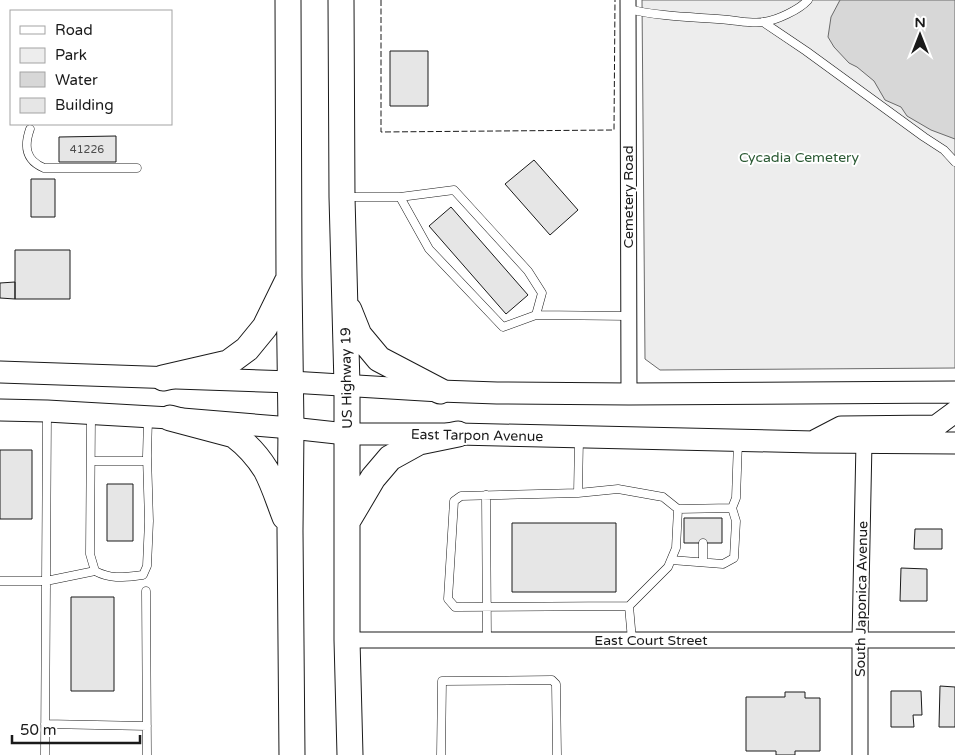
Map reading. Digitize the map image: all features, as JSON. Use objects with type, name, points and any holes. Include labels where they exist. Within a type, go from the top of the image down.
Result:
[{"type":"highway","points":[[288,0],[292,755]]},
{"type":"highway","name":"US Highway 19","points":[[341,0],[347,640],[350,755]]},
{"type":"highway","points":[[164,378],[228,363],[247,349],[265,326],[289,278]]},
{"type":"highway","points":[[344,297],[359,335],[379,360],[440,391]]},
{"type":"highway","points":[[159,418],[234,436],[242,441],[266,469],[290,530]]},
{"type":"highway","points":[[346,524],[373,478],[390,458],[419,442],[458,434]]},
{"type":"main road","points":[[0,372],[291,382],[497,393],[955,392]]},
{"type":"main road","name":"East Tarpon Avenue","points":[[0,410],[159,418],[346,434],[458,434],[814,442],[955,443]]},
{"type":"main road","points":[[814,442],[841,427],[936,426],[955,412]]},
{"type":"street","name":"Cemetery Road","points":[[628,5],[629,394]]},
{"type":"street","name":"South Japonica Avenue","points":[[860,755],[864,442]]},
{"type":"street","name":"East Court Street","points":[[347,640],[955,640]]},
{"type":"lane","points":[[628,5],[651,14],[763,22],[785,15],[801,7],[808,0]]},
{"type":"lane","points":[[763,22],[933,142],[955,162]]},
{"type":"lane","points":[[30,129],[27,137],[28,156],[44,168],[137,168]]},
{"type":"lane","points":[[342,197],[400,197],[454,190],[528,271],[542,293],[536,315]]},
{"type":"lane","points":[[400,197],[429,250],[503,326],[536,315],[629,316]]},
{"type":"lane","points":[[45,755],[47,411]]},
{"type":"lane","points":[[91,414],[90,554],[95,571]]},
{"type":"lane","points":[[0,581],[46,582],[95,571],[105,576],[122,578],[143,575],[148,566],[147,461],[159,418]]},
{"type":"lane","points":[[578,493],[579,437]]},
{"type":"lane","points":[[672,560],[723,564],[734,558],[736,521],[732,508],[736,498],[738,440]]},
{"type":"lane","points":[[91,461],[147,461]]},
{"type":"lane","points":[[678,509],[676,548],[672,560],[668,567],[629,606],[455,606],[448,600],[454,501],[461,496],[578,493],[618,489],[663,497],[678,509],[732,508]]},
{"type":"lane","points":[[486,495],[487,640]]},
{"type":"lane","points":[[702,508],[702,518]]},
{"type":"lane","points":[[703,544],[703,562]]},
{"type":"lane","points":[[146,591],[147,755]]},
{"type":"lane","points":[[629,606],[632,640]]},
{"type":"lane","points":[[441,755],[442,681],[552,680],[556,684],[557,755]]},
{"type":"lane","points":[[46,724],[147,726]]},
{"type":"green space","name":"Cycadia Cemetery","points":[[642,0],[955,0],[955,368],[660,370],[645,359]]},
{"type":"water","points":[[840,0],[955,0],[955,139],[931,130],[907,116],[901,107],[885,100],[874,81],[849,63],[834,47],[828,37],[831,17]]},
{"type":"building","points":[[390,51],[428,51],[428,106],[390,106]]},
{"type":"building","points":[[116,136],[116,162],[59,162],[59,137]]},
{"type":"building","points":[[534,160],[578,210],[550,235],[505,184]]},
{"type":"building","points":[[31,179],[55,179],[55,217],[31,217]]},
{"type":"building","points":[[451,207],[528,295],[506,314],[429,226]]},
{"type":"building","points":[[15,250],[70,250],[70,299],[15,299]]},
{"type":"building","points":[[15,282],[15,299],[0,298],[0,283]]},
{"type":"building","points":[[0,450],[32,450],[32,519],[0,519]]},
{"type":"building","points":[[107,484],[133,484],[133,541],[107,541]]},
{"type":"building","points":[[684,518],[722,518],[722,543],[684,543]]},
{"type":"building","points":[[512,523],[616,523],[616,592],[512,592]]},
{"type":"building","points":[[915,529],[942,529],[942,549],[914,549]]},
{"type":"building","points":[[901,568],[927,569],[927,601],[900,601]]},
{"type":"building","points":[[71,597],[114,597],[114,691],[71,691]]},
{"type":"building","points":[[940,686],[955,687],[955,727],[939,727]]},
{"type":"building","points":[[891,691],[921,691],[922,715],[913,715],[914,727],[891,727]]},
{"type":"building","points":[[785,692],[805,692],[805,698],[820,698],[820,751],[795,751],[795,755],[776,755],[776,751],[746,751],[746,697],[785,697]]},
{"type":"fence","points":[[381,0],[381,132],[614,130],[615,0]]}]
